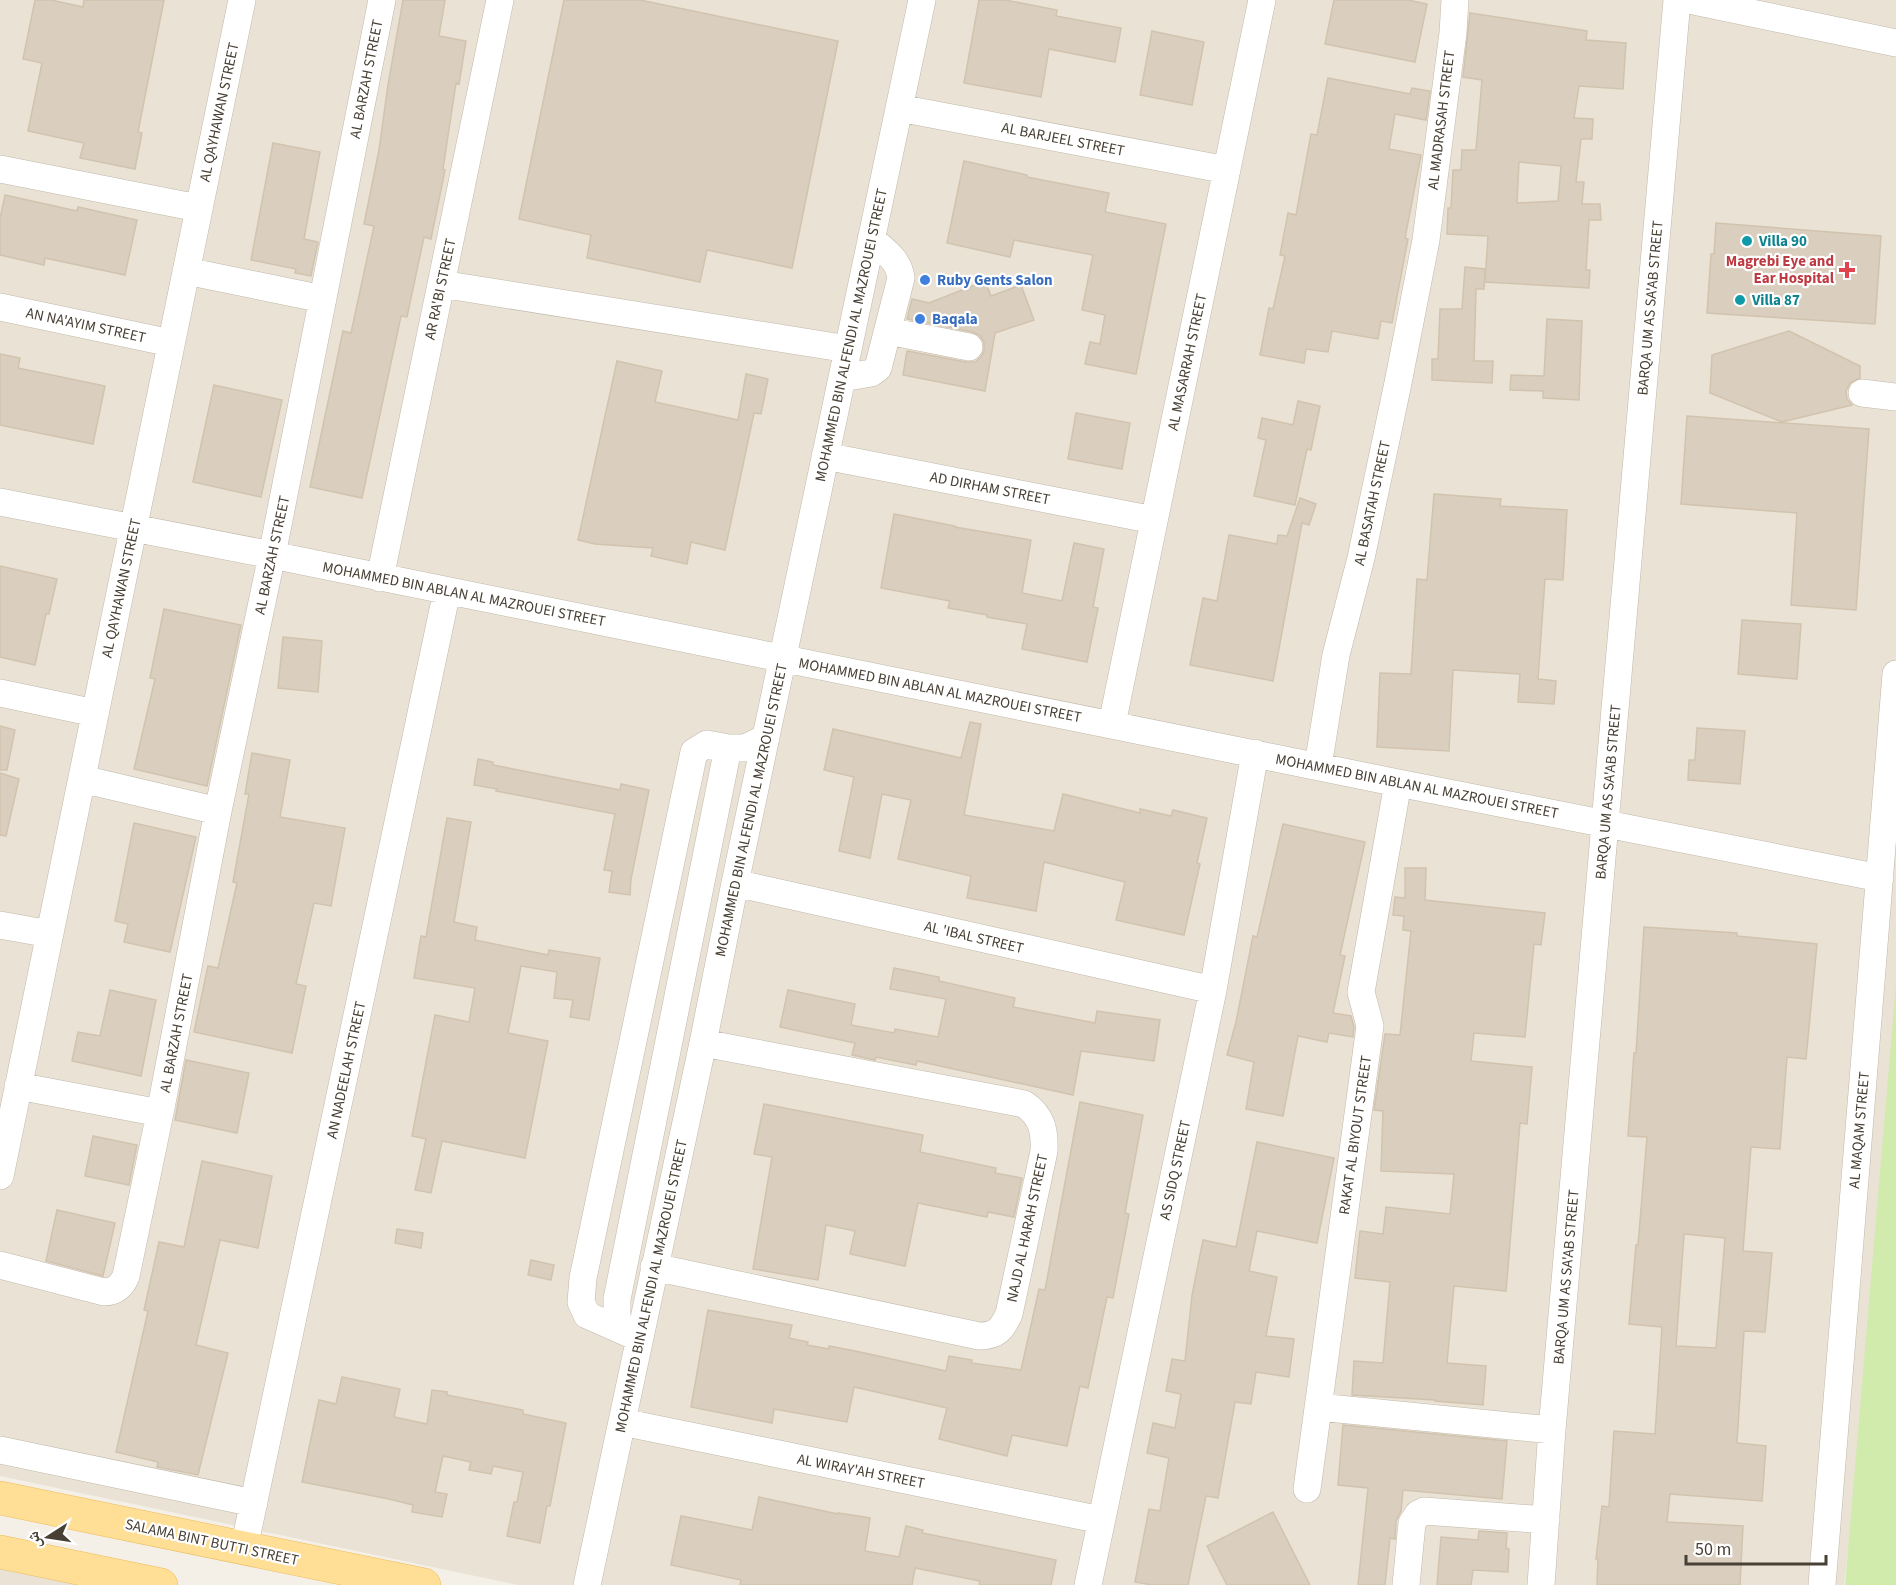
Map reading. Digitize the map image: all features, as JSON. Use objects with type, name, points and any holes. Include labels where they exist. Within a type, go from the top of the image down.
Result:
[{"type":"main road","name":"SALAMA BINT BUTTI STREET","points":[[15,1501],[424,1585]]},
{"type":"main road","points":[[15,1501],[10,1554],[161,1585]]},
{"type":"street","name":"AL QAYHAWAN STREET","points":[[0,1176],[3,1148],[50,934],[242,0]]},
{"type":"street","name":"AL BARZAH STREET","points":[[0,1265],[104,1292],[111,1292],[123,1283],[126,1276],[382,0]]},
{"type":"street","name":"AR RA'BI STREET","points":[[380,578],[500,0]]},
{"type":"street","name":"MOHAMMED BIN ALFENDI AL MAZROUEI STREET","points":[[587,1585],[622,1422],[629,1333],[654,1267],[922,0]]},
{"type":"street","name":"AL MASARRAH STREET","points":[[1112,724],[1263,0]]},
{"type":"street","name":"AL MADRASAH STREET","points":[[1426,240],[1453,33],[1455,0]]},
{"type":"street","name":"BARQA UM AS SA'AB STREET","points":[[1541,1585],[1552,1430],[1677,0]]},
{"type":"street","points":[[1689,0],[1896,43]]},
{"type":"street","name":"AL BARJEEL STREET","points":[[899,108],[1227,170]]},
{"type":"street","points":[[0,169],[198,208]]},
{"type":"street","points":[[842,378],[875,372],[901,278],[893,259],[871,239]]},
{"type":"street","name":"AL BASATAH STREET","points":[[1318,766],[1336,656],[1363,546],[1426,240]]},
{"type":"street","points":[[186,271],[323,299]]},
{"type":"street","points":[[441,284],[848,349]]},
{"type":"street","name":"AN NA'AYIM STREET","points":[[0,307],[171,343]]},
{"type":"street","points":[[888,331],[969,347]]},
{"type":"street","points":[[1862,393],[1896,397]]},
{"type":"street","name":"AD DIRHAM STREET","points":[[825,456],[1154,520]]},
{"type":"street","name":"MOHAMMED BIN ABLAN AL MAZROUEI STREET","points":[[0,502],[1880,878]]},
{"type":"street","name":"AN NADEELAH STREET","points":[[244,1548],[447,591]]},
{"type":"street","name":"AL MAQAM STREET","points":[[1822,1585],[1896,674]]},
{"type":"street","points":[[0,693],[95,713]]},
{"type":"street","points":[[629,1333],[587,1315],[581,1302],[583,1278],[694,752],[707,744],[745,748],[766,738]]},
{"type":"street","points":[[629,1333],[617,1318],[617,1299],[728,748]]},
{"type":"street","name":"AS SIDQ STREET","points":[[1088,1585],[1213,990],[1255,753]]},
{"type":"street","points":[[82,779],[218,811]]},
{"type":"street","name":"RAKAT AL BIYOUT STREET","points":[[1307,1489],[1370,1026],[1361,992],[1398,783]]},
{"type":"street","name":"AL 'IBAL STREET","points":[[735,883],[1213,990]]},
{"type":"street","points":[[0,925],[50,934]]},
{"type":"street","name":"NAJD AL HARAH STREET","points":[[654,1267],[979,1336],[987,1336],[1003,1327],[1012,1302],[1044,1151],[1044,1134],[1034,1110],[1024,1104],[703,1043]]},
{"type":"street","name":"AL BARZAH STREET","points":[[18,1086],[160,1113]]},
{"type":"street","points":[[1318,1407],[1552,1430]]},
{"type":"street","name":"AL WIRAY'AH STREET","points":[[622,1422],[1101,1520]]},
{"type":"street","points":[[0,1450],[254,1503]]},
{"type":"street","points":[[1406,1585],[1412,1523],[1424,1511],[1546,1520]]},
{"type":"shaded area","points":[[0,0],[1896,0],[1896,1153],[1844,1585],[518,1585],[0,1476]]},
{"type":"shaded area","points":[[0,1566],[91,1585],[0,1585]]},
{"type":"green space","points":[[1896,984],[1896,1585],[1845,1585]]},
{"type":"building","points":[[35,0],[51,0],[83,7],[84,0],[164,0],[138,132],[142,133],[135,169],[80,158],[84,143],[28,131],[42,63],[23,59]]},
{"type":"building","points":[[403,0],[445,0],[439,36],[466,41],[459,84],[456,83],[443,169],[445,170],[431,239],[424,237],[407,317],[401,316],[362,498],[310,487],[343,331],[351,333],[374,226],[364,224],[379,150]]},
{"type":"building","points":[[564,0],[640,0],[838,41],[792,268],[707,250],[700,282],[587,258],[591,235],[519,219]]},
{"type":"building","points":[[979,0],[1005,0],[1057,10],[1056,16],[1121,28],[1115,62],[1049,49],[1041,97],[964,83]]},
{"type":"building","points":[[1334,0],[1408,0],[1427,4],[1415,62],[1325,44]]},
{"type":"building","points":[[1470,13],[1587,31],[1586,40],[1626,43],[1623,89],[1579,86],[1574,118],[1593,119],[1592,139],[1581,139],[1576,182],[1584,182],[1582,204],[1600,204],[1601,220],[1589,220],[1586,270],[1590,270],[1589,288],[1485,282],[1488,236],[1447,234],[1453,170],[1461,170],[1462,150],[1476,150],[1482,80],[1463,77]],"holes":[[[1519,162],[1561,166],[1558,201],[1517,203]]]},
{"type":"building","points":[[1152,31],[1204,42],[1192,105],[1140,95]]},
{"type":"building","points":[[1328,78],[1410,94],[1412,88],[1430,91],[1426,120],[1395,114],[1389,149],[1421,155],[1392,323],[1381,321],[1378,339],[1332,331],[1328,352],[1306,349],[1304,363],[1260,355],[1269,308],[1273,309],[1285,256],[1280,255],[1288,213],[1296,215],[1311,134],[1317,135]]},
{"type":"building","points":[[273,143],[320,152],[304,239],[318,242],[311,276],[295,273],[296,269],[251,260]]},
{"type":"building","points":[[964,161],[1027,175],[1027,177],[1109,193],[1105,212],[1166,224],[1136,374],[1085,364],[1090,342],[1100,344],[1105,315],[1082,310],[1093,255],[1014,240],[1010,257],[947,243]]},
{"type":"building","points":[[5,195],[77,211],[78,207],[137,220],[125,275],[45,258],[44,265],[0,255],[0,218]]},
{"type":"building","points":[[1716,223],[1881,236],[1875,324],[1707,313],[1711,254],[1714,254]]},
{"type":"building","points":[[1465,267],[1485,269],[1484,289],[1476,289],[1474,361],[1493,361],[1492,383],[1432,380],[1432,359],[1438,359],[1440,309],[1462,309]]},
{"type":"building","points":[[985,281],[991,296],[1021,285],[1034,320],[995,333],[985,391],[903,375],[907,351],[966,362],[975,362],[981,357],[984,342],[979,335],[907,319],[912,299],[929,303]]},
{"type":"building","points":[[1547,319],[1582,321],[1579,400],[1543,398],[1543,391],[1510,390],[1511,375],[1544,376]]},
{"type":"building","points":[[1789,331],[1860,366],[1860,378],[1850,383],[1846,391],[1847,399],[1852,405],[1782,422],[1710,393],[1712,355]]},
{"type":"building","points":[[0,354],[20,358],[18,368],[105,386],[93,444],[0,425]]},
{"type":"building","points":[[617,361],[662,371],[655,402],[738,420],[746,374],[768,379],[761,414],[754,413],[725,550],[691,542],[687,564],[651,556],[653,548],[595,544],[578,540]]},
{"type":"building","points":[[214,385],[282,400],[261,497],[193,482]]},
{"type":"building","points":[[1298,401],[1320,406],[1311,450],[1307,449],[1295,505],[1254,496],[1266,440],[1258,438],[1262,418],[1293,425]]},
{"type":"building","points":[[1076,413],[1130,423],[1122,469],[1068,459]]},
{"type":"building","points":[[1687,416],[1869,429],[1856,610],[1791,605],[1797,513],[1681,504]]},
{"type":"building","points":[[1434,494],[1501,499],[1500,506],[1567,510],[1563,580],[1545,579],[1538,679],[1556,681],[1554,704],[1518,702],[1520,674],[1453,670],[1449,751],[1377,747],[1380,673],[1411,674],[1417,579],[1427,580]]},
{"type":"building","points":[[1300,498],[1316,504],[1309,525],[1302,523],[1273,681],[1190,665],[1203,598],[1217,601],[1229,535],[1277,544],[1278,535],[1287,536]]},
{"type":"building","points":[[894,514],[1031,540],[1022,593],[1062,601],[1074,543],[1104,549],[1093,607],[1098,608],[1087,662],[1022,649],[1027,624],[948,608],[950,601],[881,588]]},
{"type":"building","points":[[0,566],[57,579],[49,614],[46,614],[35,665],[0,657]]},
{"type":"building","points":[[164,609],[241,625],[207,786],[134,769],[155,679],[150,678]]},
{"type":"building","points":[[1742,620],[1801,624],[1797,679],[1738,674]]},
{"type":"building","points":[[283,637],[322,641],[318,692],[278,688]]},
{"type":"building","points":[[970,722],[981,724],[964,815],[1054,831],[1063,794],[1140,813],[1140,809],[1171,816],[1173,810],[1207,818],[1197,863],[1200,864],[1184,935],[1116,920],[1125,882],[1044,862],[1036,911],[967,898],[971,876],[898,859],[911,800],[882,794],[870,858],[839,851],[854,777],[824,770],[833,729],[961,758]]},
{"type":"building","points":[[0,726],[15,730],[7,770],[0,770]]},
{"type":"building","points":[[1697,728],[1745,731],[1740,784],[1688,780],[1689,760],[1695,760]]},
{"type":"building","points":[[252,753],[290,760],[280,817],[345,828],[331,906],[314,903],[296,984],[306,986],[292,1053],[194,1032],[208,966],[218,968],[237,883],[233,882],[249,794],[245,794]]},
{"type":"building","points":[[478,759],[493,762],[493,765],[620,790],[621,784],[649,790],[631,879],[630,895],[609,892],[612,871],[604,870],[615,814],[474,785]]},
{"type":"building","points":[[0,773],[19,779],[6,836],[0,835]]},
{"type":"building","points":[[447,818],[471,822],[454,922],[477,927],[475,940],[548,955],[549,950],[600,958],[589,1020],[570,1017],[573,1000],[554,998],[557,972],[521,966],[508,1033],[548,1041],[525,1158],[442,1141],[431,1193],[415,1190],[426,1139],[412,1136],[435,1015],[469,1022],[475,988],[414,978],[421,936],[426,937]]},
{"type":"building","points":[[134,823],[196,837],[170,952],[124,942],[128,924],[115,921]]},
{"type":"building","points":[[1283,824],[1365,842],[1340,955],[1345,956],[1333,1013],[1351,1016],[1354,1027],[1353,1037],[1329,1033],[1327,1042],[1298,1036],[1283,1116],[1246,1109],[1254,1062],[1227,1055],[1253,936],[1257,937]]},
{"type":"building","points":[[1405,868],[1426,868],[1425,900],[1545,913],[1541,945],[1534,944],[1525,1037],[1474,1033],[1471,1061],[1532,1067],[1527,1124],[1520,1123],[1506,1291],[1454,1286],[1447,1363],[1486,1366],[1483,1405],[1352,1395],[1354,1361],[1383,1363],[1390,1282],[1355,1278],[1360,1231],[1383,1234],[1386,1207],[1450,1214],[1454,1174],[1381,1171],[1383,1111],[1374,1110],[1385,1034],[1400,1035],[1411,931],[1403,930],[1404,916],[1393,915],[1395,897],[1405,898]]},
{"type":"building","points":[[1644,927],[1737,933],[1737,936],[1817,944],[1806,1059],[1787,1057],[1780,1149],[1751,1147],[1743,1251],[1772,1253],[1765,1332],[1744,1331],[1737,1443],[1766,1446],[1762,1501],[1670,1494],[1667,1522],[1743,1526],[1740,1585],[1597,1585],[1598,1559],[1596,1559],[1602,1506],[1609,1507],[1614,1431],[1655,1434],[1662,1327],[1629,1324],[1647,1137],[1628,1136],[1634,1053],[1636,1053]],"holes":[[[1684,1234],[1725,1238],[1716,1348],[1676,1346]]]},
{"type":"building","points":[[894,968],[939,977],[939,981],[1015,998],[1013,1007],[1095,1023],[1097,1011],[1160,1020],[1154,1061],[1081,1051],[1073,1095],[917,1061],[916,1065],[852,1055],[855,1043],[780,1027],[788,990],[855,1004],[851,1025],[894,1033],[895,1029],[938,1037],[946,999],[890,989]]},
{"type":"building","points":[[110,990],[156,1000],[141,1076],[72,1061],[78,1032],[100,1036]]},
{"type":"building","points":[[186,1060],[249,1073],[237,1133],[175,1120]]},
{"type":"building","points":[[1080,1102],[1143,1115],[1125,1213],[1129,1214],[1113,1298],[1107,1297],[1088,1388],[1080,1386],[1067,1446],[1012,1435],[1007,1456],[939,1439],[947,1408],[854,1387],[847,1422],[774,1409],[772,1423],[691,1407],[708,1310],[792,1325],[789,1338],[808,1342],[807,1345],[829,1349],[829,1346],[946,1371],[949,1356],[972,1360],[971,1363],[1021,1370],[1039,1289],[1045,1290]]},
{"type":"building","points":[[764,1104],[923,1135],[920,1152],[996,1168],[995,1173],[1022,1178],[1014,1217],[988,1212],[987,1217],[918,1203],[905,1266],[850,1254],[855,1231],[826,1225],[818,1280],[753,1269],[772,1157],[754,1154]]},
{"type":"building","points":[[93,1136],[137,1145],[129,1185],[85,1176]]},
{"type":"building","points":[[1257,1142],[1334,1158],[1317,1243],[1257,1231],[1249,1271],[1277,1277],[1266,1336],[1294,1339],[1289,1377],[1256,1372],[1251,1404],[1235,1402],[1218,1498],[1206,1496],[1188,1585],[1152,1585],[1135,1582],[1149,1509],[1160,1511],[1169,1458],[1147,1453],[1153,1423],[1175,1428],[1181,1394],[1166,1391],[1172,1359],[1185,1361],[1192,1295],[1203,1240],[1236,1247]]},
{"type":"building","points":[[202,1161],[272,1176],[258,1248],[220,1240],[196,1345],[228,1353],[198,1475],[157,1467],[158,1462],[116,1452],[148,1311],[144,1310],[159,1242],[184,1247]]},
{"type":"building","points":[[57,1210],[115,1223],[103,1276],[46,1261]]},
{"type":"building","points":[[397,1229],[423,1233],[421,1248],[395,1243]]},
{"type":"building","points":[[531,1260],[554,1265],[551,1280],[528,1275]]},
{"type":"building","points":[[342,1377],[400,1389],[394,1417],[427,1424],[432,1390],[523,1410],[523,1414],[566,1423],[550,1506],[547,1506],[540,1543],[507,1536],[523,1472],[493,1466],[491,1474],[469,1470],[471,1462],[443,1456],[435,1492],[447,1494],[442,1517],[412,1512],[413,1505],[389,1499],[302,1482],[319,1400],[336,1404]]},
{"type":"building","points":[[1343,1425],[1507,1441],[1502,1499],[1403,1490],[1401,1511],[1396,1521],[1395,1539],[1390,1538],[1385,1585],[1358,1585],[1368,1488],[1338,1485]]},
{"type":"building","points":[[759,1497],[838,1514],[870,1518],[865,1551],[899,1557],[906,1526],[923,1530],[922,1533],[1056,1560],[1051,1585],[979,1585],[980,1581],[915,1568],[912,1585],[740,1585],[741,1580],[671,1565],[681,1516],[752,1530]]},
{"type":"building","points":[[1273,1512],[1310,1585],[1227,1585],[1207,1546]]},
{"type":"building","points":[[1479,1531],[1507,1533],[1508,1572],[1473,1570],[1471,1585],[1437,1585],[1441,1537],[1478,1540]]},
{"type":"place","name":"Villa 90","points":[[1747,241]]},
{"type":"place","name":"Magrebi Eye and Ear Hospital","points":[[1847,270]]},
{"type":"place","name":"Ruby Gents Salon","points":[[925,280]]},
{"type":"place","name":"Villa 87","points":[[1740,300]]},
{"type":"place","name":"Baqala","points":[[920,319]]}]
